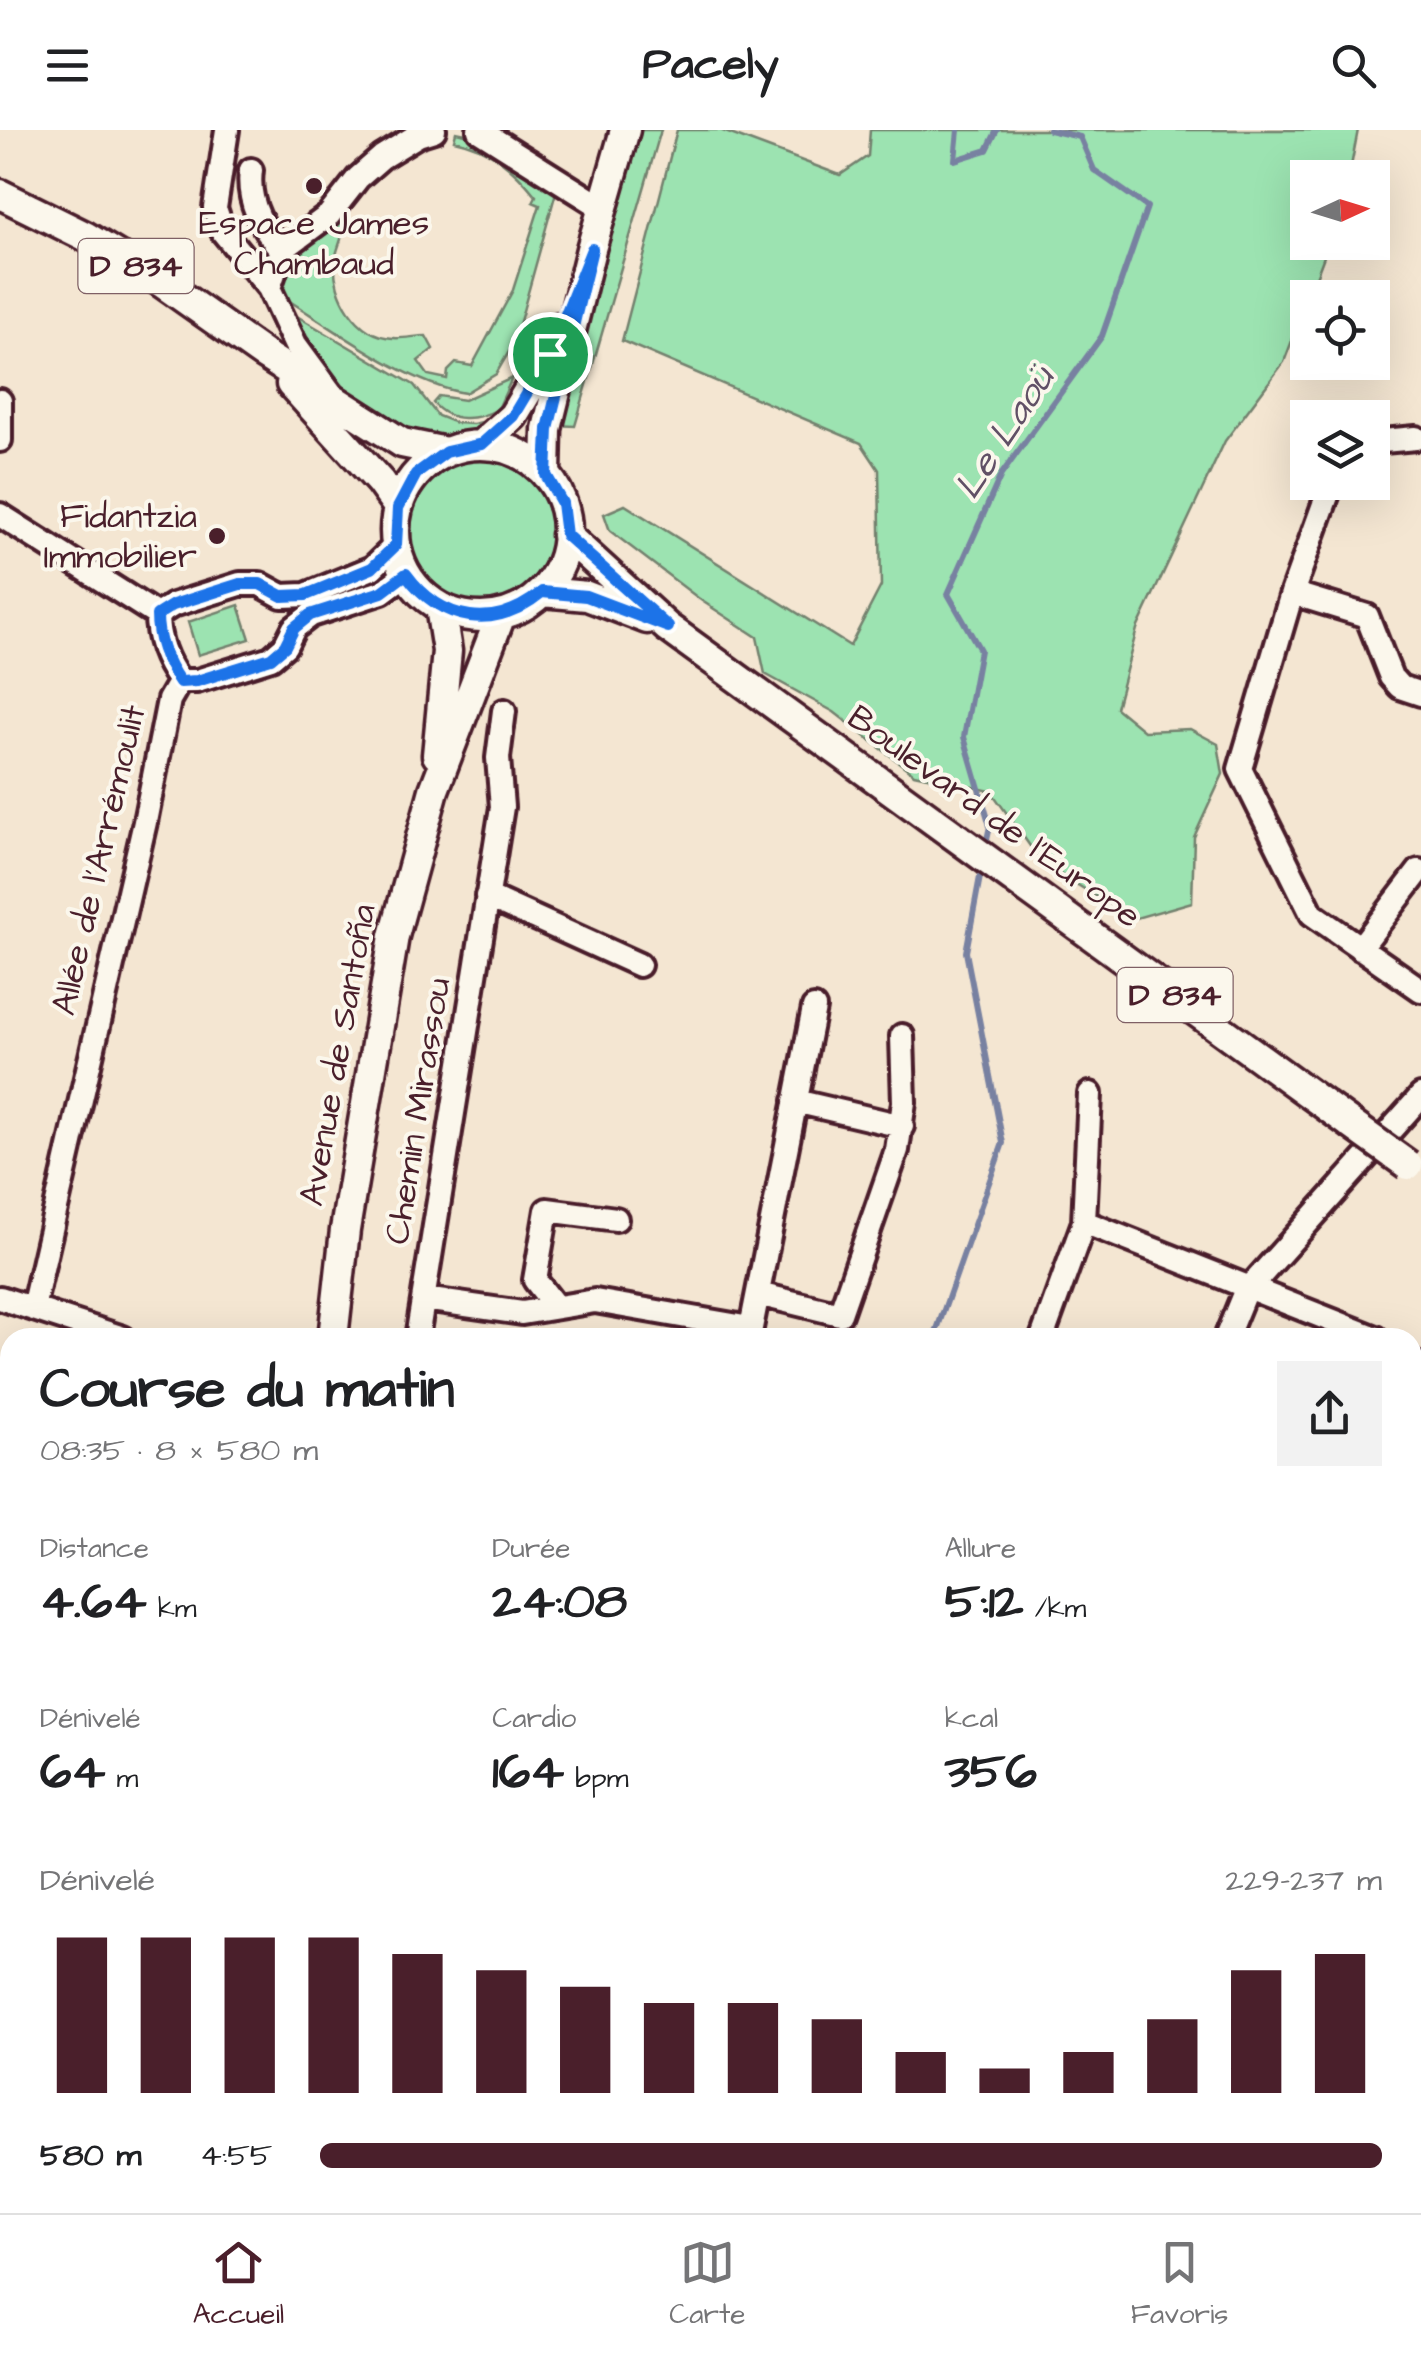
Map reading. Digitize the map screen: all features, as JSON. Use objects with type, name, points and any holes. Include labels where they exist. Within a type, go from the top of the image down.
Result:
[{"type":"main road","points":[[546,475],[548,429],[602,208],[626,130]]},
{"type":"main road","name":"D 834","points":[[0,194],[84,236],[158,280],[262,354],[402,443],[446,452]]},
{"type":"main road","points":[[482,444],[513,416],[550,354],[592,249]]},
{"type":"main road","name":"D 834","points":[[262,354],[380,482],[398,508]]},
{"type":"main road","points":[[482,444],[506,448],[528,458],[546,475],[562,503],[566,535],[560,566],[542,592],[501,615],[470,616],[440,607],[406,574],[396,545],[398,508],[416,474],[446,452],[482,444]]},
{"type":"main road","name":"Boulevard de l'Europe","points":[[566,535],[668,627],[1414,1169]]},
{"type":"main road","name":"Boulevard de l'Europe","points":[[542,592],[586,596],[668,627]]},
{"type":"main road","name":"Avenue de Santoña","points":[[434,790],[446,652],[440,607]]},
{"type":"main road","name":"Avenue de Santoña","points":[[335,1328],[344,1230],[394,936],[434,790],[501,615]]},
{"type":"street","points":[[228,130],[215,208],[223,232],[269,288],[295,344],[339,404]]},
{"type":"street","points":[[269,288],[282,250],[329,215],[358,178],[382,157],[434,130]]},
{"type":"street","points":[[479,130],[602,208]]},
{"type":"street","points":[[250,170],[250,197],[273,241],[282,250]]},
{"type":"street","points":[[0,401],[0,440]]},
{"type":"street","points":[[1390,440],[1416,438]]},
{"type":"street","points":[[1325,500],[1292,592],[1240,770],[1312,914],[1421,990]]},
{"type":"street","points":[[0,514],[157,615]]},
{"type":"street","points":[[282,596],[306,595],[372,568],[396,545]]},
{"type":"street","name":"Allée de l'Arrémoulit","points":[[33,1308],[145,822],[169,700],[180,682],[197,681],[271,658],[285,646],[294,628],[310,615],[382,592],[406,574]]},
{"type":"street","points":[[157,615],[173,605],[240,584],[260,584],[282,596],[291,611],[294,628]]},
{"type":"street","points":[[1292,592],[1367,616],[1391,677],[1400,687],[1421,694]]},
{"type":"street","points":[[157,615],[162,647],[180,682]]},
{"type":"street","name":"Chemin Mirassou","points":[[420,1328],[502,807],[498,758],[504,710]]},
{"type":"street","points":[[1360,948],[1418,871]]},
{"type":"street","points":[[487,896],[639,965]]},
{"type":"street","points":[[751,1328],[814,1008]]},
{"type":"street","points":[[758,1294],[840,1314],[897,1150],[904,1102],[902,1036]]},
{"type":"street","points":[[1046,1328],[1084,1222],[1090,1094]]},
{"type":"street","points":[[1228,1328],[1251,1286],[1421,1096]]},
{"type":"street","points":[[794,1101],[902,1126]]},
{"type":"street","points":[[556,1308],[535,1280],[546,1210],[616,1219]]},
{"type":"street","points":[[1084,1222],[1352,1328]]},
{"type":"street","points":[[0,1298],[92,1328]]},
{"type":"street","points":[[424,1300],[522,1312],[595,1301],[726,1328]]},
{"type":"green space","points":[[641,130],[661,130],[575,426],[556,425]]},
{"type":"green space","points":[[677,130],[720,130],[840,175],[868,156],[870,130],[1358,130],[1352,160],[1290,160],[1290,260],[1323,260],[1315,280],[1290,280],[1290,346],[1284,362],[1225,441],[1137,629],[1116,708],[1144,731],[1190,729],[1218,744],[1223,774],[1194,837],[1192,902],[1133,919],[1042,863],[991,791],[914,774],[834,712],[765,674],[757,637],[610,531],[604,514],[625,505],[850,646],[881,586],[879,470],[861,443],[622,341]]},
{"type":"green space","points":[[456,132],[475,136],[556,192],[514,343],[496,374],[465,393],[422,380],[374,355],[288,300],[284,286],[289,264],[297,254],[338,222],[342,223],[335,274],[342,299],[358,321],[380,335],[426,336],[433,349],[418,361],[428,375],[447,379],[448,371],[456,363],[472,366],[513,290],[540,205],[533,202],[536,196],[510,168],[490,153],[454,140]]},
{"type":"green space","points":[[290,312],[414,385],[438,416],[456,423],[491,420],[477,430],[442,441],[413,438],[334,384]]},
{"type":"green space","points":[[512,378],[498,409],[481,416],[455,417],[433,403],[439,396],[464,400]]},
{"type":"green space","points":[[482,460],[510,465],[533,481],[549,504],[554,532],[549,560],[533,583],[510,599],[482,604],[454,599],[431,583],[415,560],[410,532],[415,504],[431,481],[454,465]]},
{"type":"green space","points":[[239,605],[250,639],[198,655],[188,622]]},
{"type":"waterway","name":"Le Laoü","points":[[958,130],[955,160],[987,150],[997,130]]},
{"type":"waterway","name":"Le Laoü","points":[[985,849],[990,826],[964,737],[980,650],[948,594],[1001,475],[1102,336],[1147,207],[1094,170],[1080,137],[1049,130]]},
{"type":"waterway","name":"Le Laoü","points":[[938,1328],[1003,1143],[966,952],[982,866]]},
{"type":"place","name":"Espace James Chambaud","points":[[314,186]]},
{"type":"place","name":"Fidantzia Immobilier","points":[[217,536]]},
{"type":"route","points":[[592,249],[548,429],[546,475],[562,503],[566,535],[668,627],[586,596],[542,592],[501,615],[454,613],[427,598],[406,574],[382,592],[310,615],[294,628],[285,646],[271,658],[197,681],[180,682],[162,647],[157,615],[173,605],[240,584],[260,584],[282,596],[306,595],[372,568],[396,545],[398,508],[416,474],[446,452],[482,444],[513,416],[550,354],[592,249]]}]
